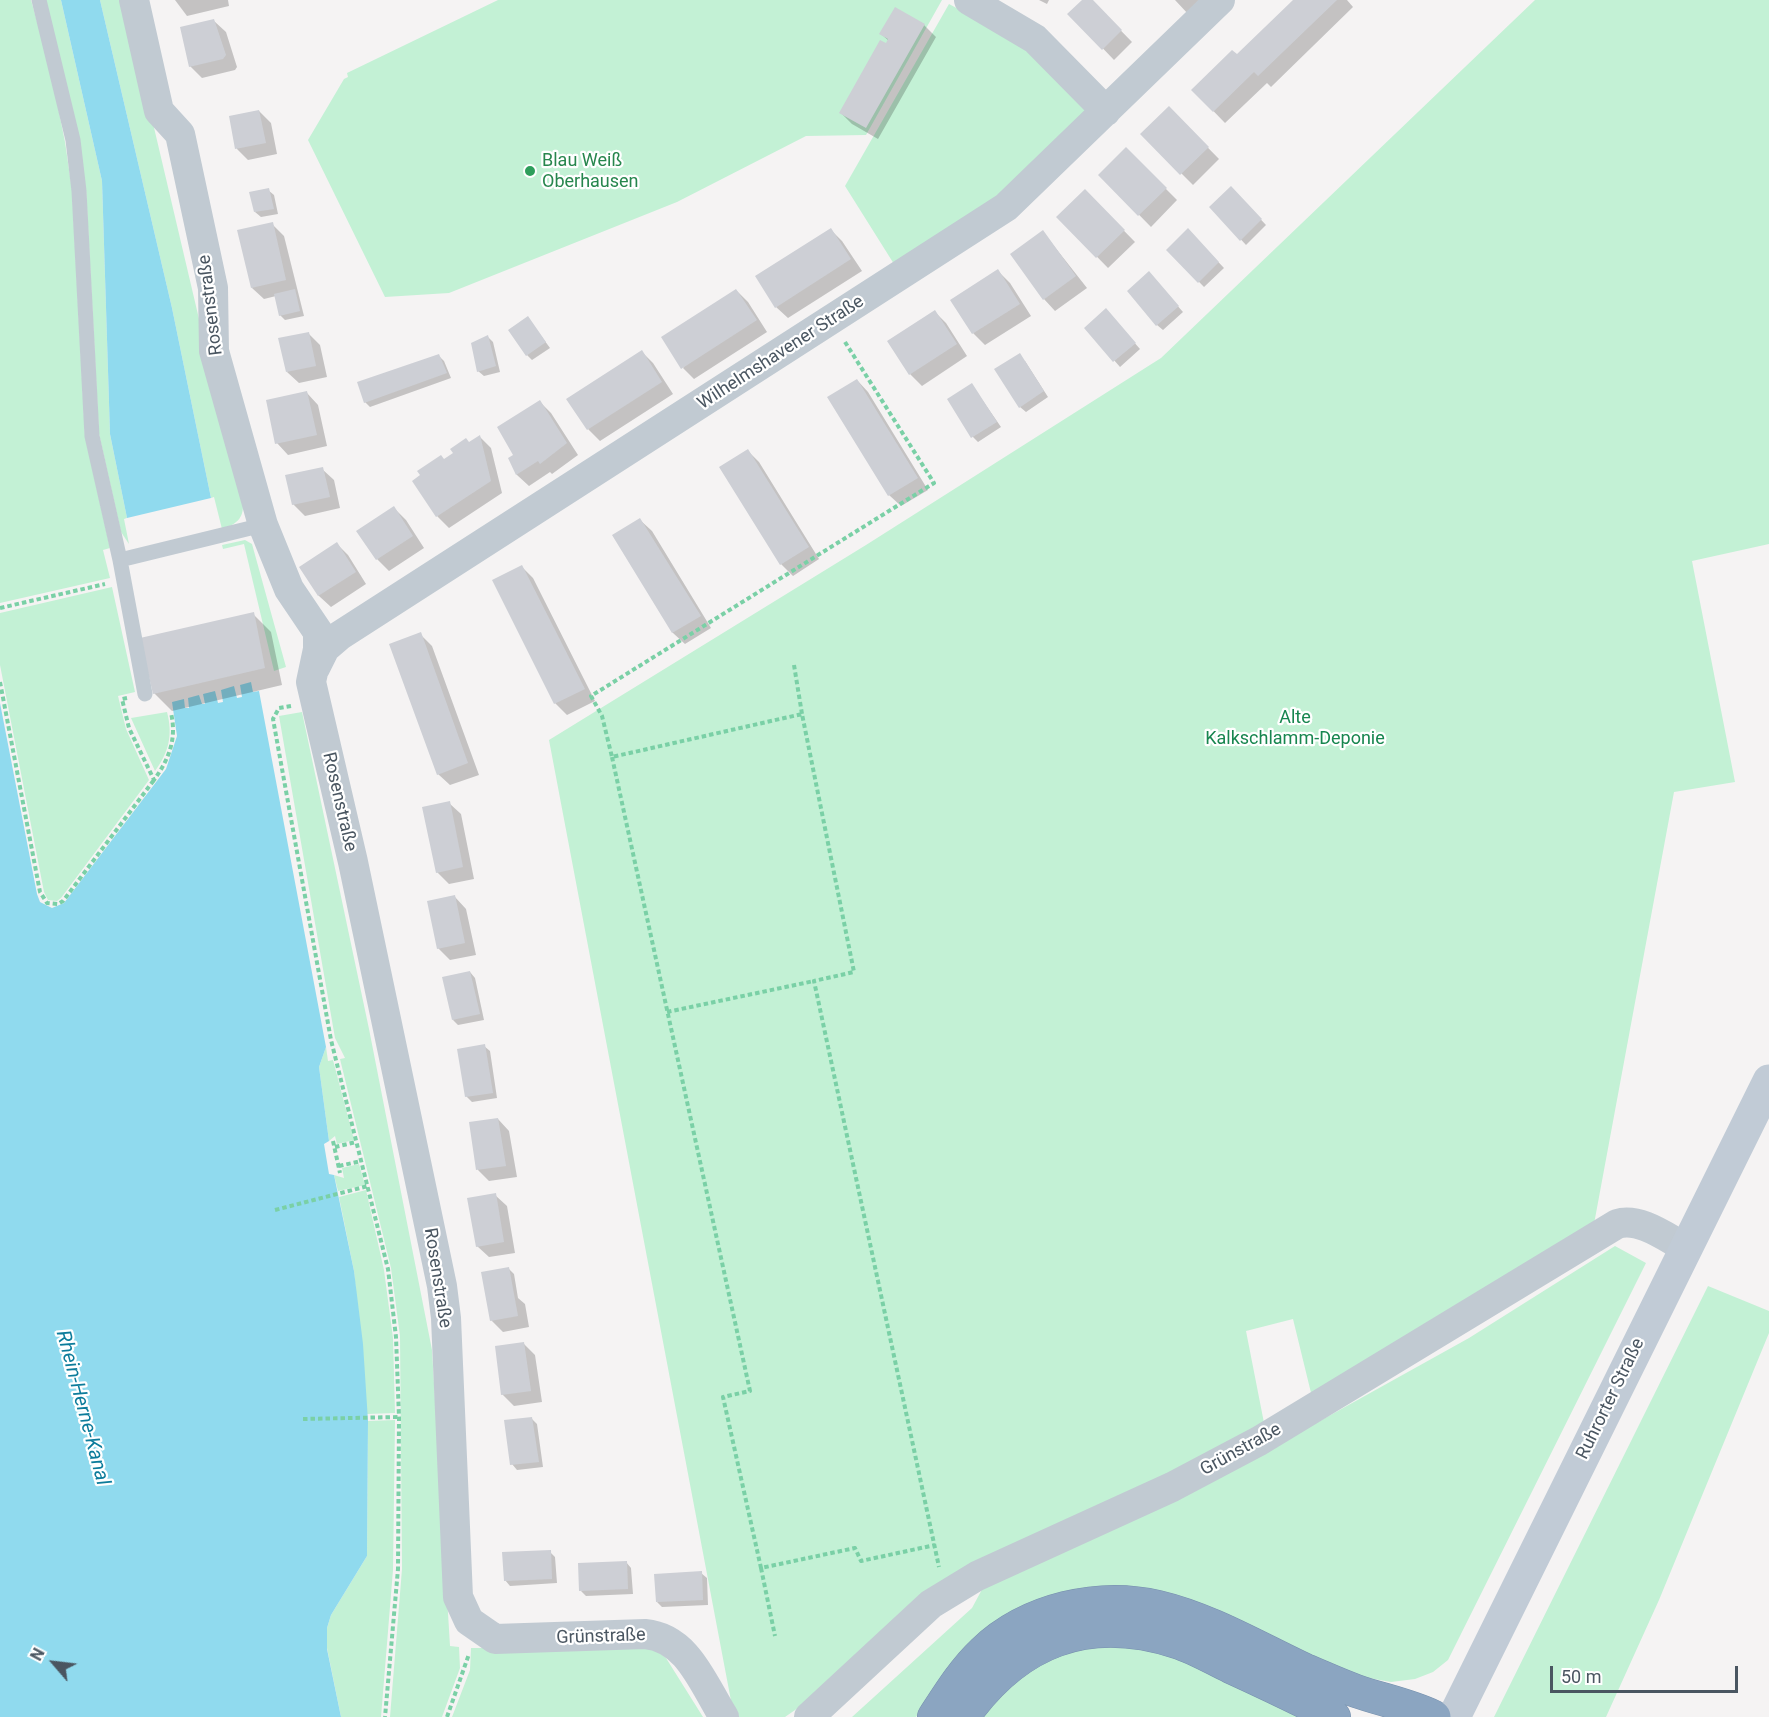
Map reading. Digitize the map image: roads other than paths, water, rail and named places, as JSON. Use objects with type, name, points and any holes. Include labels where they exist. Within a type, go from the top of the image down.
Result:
[{"type":"highway","points":[[934,1717],[962,1674],[984,1650],[1009,1633],[1033,1620],[1078,1604],[1118,1603],[1158,1607],[1203,1623],[1356,1691],[1434,1717]]},
{"type":"highway","points":[[963,1717],[989,1683],[1023,1656],[1066,1636],[1096,1630],[1127,1630],[1178,1642],[1334,1717]]},
{"type":"main road","name":"Ruhrorter Straße","points":[[1454,1717],[1769,1081]]},
{"type":"street","name":"Rosenstraße","points":[[134,0],[159,111],[180,134],[213,288],[214,351],[263,525],[289,589],[318,632],[315,668],[311,682],[353,862],[442,1286],[448,1349],[458,1597],[465,1615],[475,1627]]},
{"type":"street","points":[[969,0],[1035,39],[1106,111]]},
{"type":"street","name":"Wilhelmshavener Straße","points":[[315,668],[325,648],[339,636],[1006,207],[1220,0]]},
{"type":"street","name":"Grünstraße","points":[[809,1717],[915,1619],[946,1594],[977,1576],[1172,1487],[1259,1441],[1617,1224],[1627,1222],[1653,1230],[1686,1248]]},
{"type":"street","name":"Grünstraße","points":[[475,1627],[495,1639],[503,1640],[645,1634],[663,1638],[685,1653],[724,1717]]},
{"type":"lane","points":[[39,0],[73,140],[79,191],[92,436],[120,560],[145,694]]},
{"type":"lane","points":[[120,560],[263,525]]},
{"type":"water","points":[[61,0],[100,0],[172,308],[211,498],[127,518],[110,434],[102,181]]},
{"type":"water","name":"Rhein-Herne-Kanal","points":[[251,682],[253,692],[259,691],[326,1047],[319,1067],[329,1141],[324,1144],[329,1174],[334,1175],[354,1271],[363,1344],[368,1421],[367,1556],[331,1615],[327,1628],[327,1649],[341,1717],[0,1717],[0,703],[37,894],[40,902],[52,908],[64,903],[166,769],[177,736],[172,702],[184,699],[185,708],[189,708],[188,698],[199,695],[202,704],[205,704],[203,694],[215,691],[218,703],[223,702],[221,690],[234,686],[237,698],[242,697],[240,685]]},
{"type":"place","name":"Blau Weiß Oberhausen","points":[[530,171]]},
{"type":"park label","name":"Alte Kalkschlamm-Deponie","points":[[1295,728]]}]
